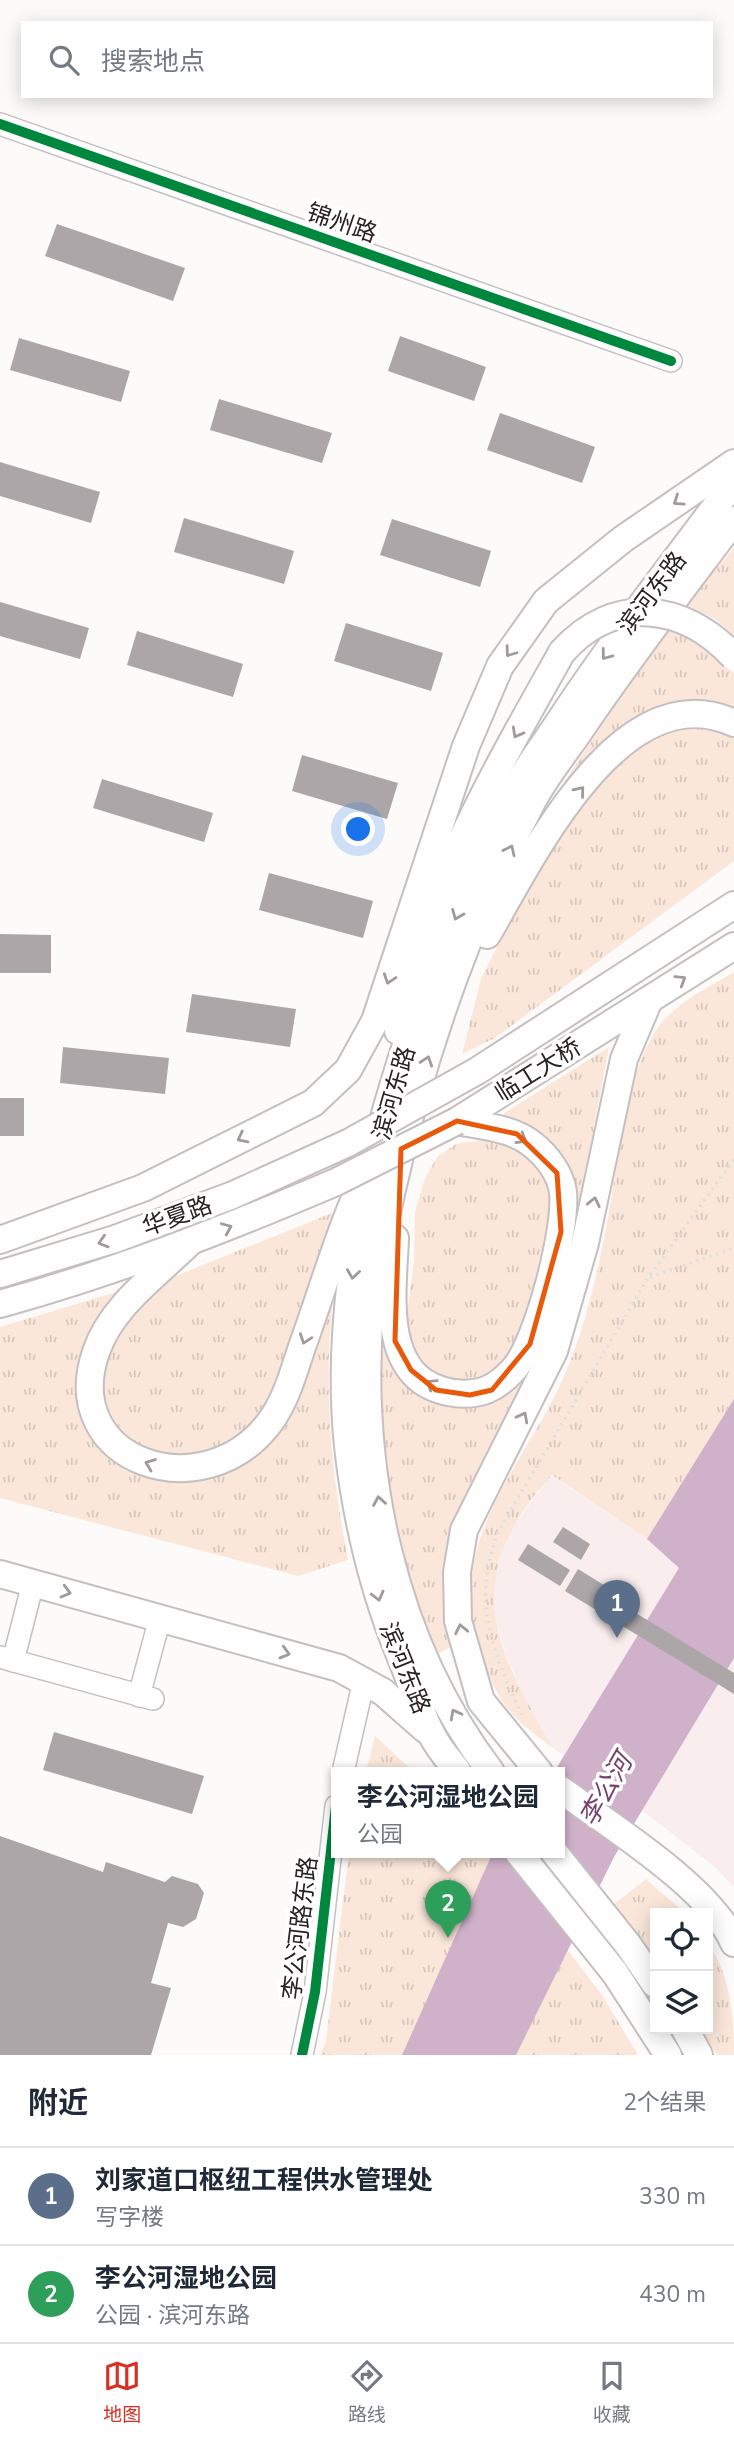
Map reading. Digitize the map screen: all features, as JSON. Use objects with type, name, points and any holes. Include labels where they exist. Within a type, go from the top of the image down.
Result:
[{"type":"main road","points":[[0,1240],[143,1188],[313,1103],[348,1070],[375,1021],[466,746],[500,666],[546,601],[623,539],[734,463]]},
{"type":"main road","name":"滨河东路","points":[[454,1767],[433,1738],[381,1609],[359,1521],[348,1444],[346,1356],[352,1279],[380,1137],[392,1092],[438,960],[471,880],[518,785],[583,686],[734,482]]},
{"type":"main road","name":"滨河东路","points":[[487,1767],[472,1747],[416,1639],[393,1574],[372,1462],[367,1383],[370,1307],[398,1163],[441,1015],[482,909],[534,797],[623,668],[734,520]]},
{"type":"main road","points":[[392,1092],[395,1048],[405,993],[444,879],[494,773],[562,652],[585,631],[613,617],[654,612],[682,617],[703,628],[734,657]]},
{"type":"main road","points":[[441,1015],[552,825],[610,752],[660,718],[690,713],[718,715],[734,723]]},
{"type":"main road","points":[[699,928],[734,888]]},
{"type":"main road","name":"临工大桥","points":[[348,1143],[477,1071],[734,905]]},
{"type":"main road","name":"临工大桥","points":[[336,1182],[457,1121],[734,946]]},
{"type":"main road","points":[[534,1767],[481,1701],[458,1621],[457,1572],[464,1530],[554,1351],[585,1243],[624,1059],[649,1000]]},
{"type":"main road","points":[[398,1163],[393,1316],[396,1341],[411,1370],[436,1390],[470,1395],[492,1390],[515,1368],[530,1344],[561,1232],[563,1190],[557,1173],[517,1134],[457,1121]]},
{"type":"main road","points":[[188,1244],[124,1305],[107,1327],[92,1369],[94,1412],[106,1432],[139,1461],[162,1469],[187,1470],[210,1466],[246,1446],[270,1423],[289,1384],[346,1222],[380,1137]]},
{"type":"main road","name":"华夏路","points":[[0,1274],[115,1239],[233,1195],[348,1143]]},
{"type":"main road","name":"华夏路","points":[[0,1304],[69,1285],[188,1244],[336,1182]]},
{"type":"main road","points":[[0,1574],[339,1668],[364,1680],[408,1711],[433,1738]]},
{"type":"main road","points":[[565,1793],[672,1872],[716,1915],[734,1943]]},
{"type":"main road","points":[[523,1858],[615,1973],[668,2055]]},
{"type":"main road","points":[[559,1858],[650,1977]]},
{"type":"main road","points":[[688,2034],[699,2055]]},
{"type":"street","name":"锦州路","points":[[0,124],[671,361]]},
{"type":"street","points":[[33,1583],[6,1659],[146,1698],[160,1618]]},
{"type":"street","points":[[344,1767],[364,1680]]},
{"type":"street","name":"李公河路东路","points":[[302,2055],[314,1992],[331,1848]]},
{"type":"path","points":[[523,1717],[495,1656],[485,1616],[488,1557],[499,1530],[648,1278],[734,1159]]},
{"type":"path","points":[[648,1278],[718,1251],[734,1248]]},
{"type":"highlighted area","points":[[457,1121],[517,1134],[557,1173],[561,1232],[530,1344],[492,1390],[470,1395],[436,1390],[411,1370],[395,1341],[401,1149]]},
{"type":"shaded area","points":[[734,1399],[734,1887],[716,1868],[651,1817],[553,1748],[524,1698],[506,1654],[496,1621],[493,1586],[497,1562],[511,1529],[551,1475],[647,1539]]},
{"type":"green space","points":[[734,548],[734,635],[714,618],[684,606]]},
{"type":"green space","points":[[666,628],[694,640],[734,673],[734,713],[701,704],[681,703],[660,708],[639,718],[603,747],[541,817]]},
{"type":"green space","points":[[687,722],[734,734],[734,861],[495,1038],[462,1054],[481,979],[530,881],[551,847],[591,793],[647,736]]},
{"type":"green space","points":[[734,972],[734,1399],[647,1539],[552,1475],[523,1511],[505,1545],[496,1578],[495,1610],[501,1642],[531,1710],[553,1748],[513,1715],[489,1676],[472,1615],[471,1585],[476,1554],[498,1497],[559,1388],[578,1340],[599,1264],[629,1098],[643,1057],[652,1037],[668,1016],[688,999]]},
{"type":"green space","points":[[609,1047],[576,1222],[575,1201],[539,1133],[503,1114]]},
{"type":"green space","points":[[482,1140],[507,1142],[522,1149],[547,1178],[553,1200],[554,1226],[527,1325],[500,1371],[473,1385],[425,1372],[404,1333],[414,1262],[415,1211],[425,1178],[438,1156],[456,1144]]},
{"type":"green space","points":[[337,1211],[312,1293],[264,1412],[222,1449],[198,1458],[148,1451],[130,1442],[117,1427],[101,1391],[104,1364],[112,1342],[130,1314],[173,1277]]},
{"type":"green space","points":[[123,1290],[83,1404],[143,1467],[161,1479],[181,1482],[202,1479],[230,1469],[327,1296],[333,1298],[329,1364],[330,1429],[348,1560],[298,1576],[0,1498],[0,1327]]},
{"type":"green space","points":[[378,1309],[431,1399],[457,1406],[481,1404],[503,1394],[523,1377],[531,1379],[467,1491],[452,1525],[444,1586],[445,1616],[451,1647],[439,1653],[405,1572],[395,1529],[383,1441]]},
{"type":"green space","points":[[375,1736],[409,1767],[367,1767]]},
{"type":"green space","points":[[348,1858],[498,1858],[602,1995],[638,2055],[320,2055],[326,2041]]},
{"type":"green space","points":[[646,1879],[679,1908],[650,1908],[650,1953],[613,1905]]},
{"type":"green space","points":[[713,1951],[722,1969],[730,1997],[733,2025],[734,2055],[717,2055],[704,2034],[713,2034]]},
{"type":"water","name":"李公河","points":[[734,1399],[734,1658],[614,1857],[516,2055],[402,2055],[490,1858],[565,1858],[565,1767],[557,1767],[679,1568],[647,1539]]},
{"type":"building","points":[[57,224],[185,268],[173,301],[45,256]]},
{"type":"building","points":[[400,336],[486,367],[474,401],[388,371]]},
{"type":"building","points":[[19,338],[130,371],[121,402],[10,370]]},
{"type":"building","points":[[219,399],[332,433],[322,463],[210,430]]},
{"type":"building","points":[[500,413],[595,447],[582,483],[487,450]]},
{"type":"building","points":[[0,462],[100,492],[91,523],[0,496]]},
{"type":"building","points":[[184,518],[294,551],[284,584],[174,552]]},
{"type":"building","points":[[392,519],[491,551],[480,587],[380,555]]},
{"type":"building","points":[[0,602],[89,628],[80,659],[0,636]]},
{"type":"building","points":[[346,623],[443,653],[431,691],[334,661]]},
{"type":"building","points":[[137,631],[243,664],[233,697],[127,665]]},
{"type":"building","points":[[302,755],[398,783],[387,819],[292,791]]},
{"type":"building","points":[[102,779],[213,813],[204,842],[93,808]]},
{"type":"building","points":[[269,873],[373,901],[363,938],[259,910]]},
{"type":"building","points":[[0,934],[51,935],[51,973],[0,973]]},
{"type":"building","points":[[192,994],[296,1009],[290,1047],[186,1032]]},
{"type":"building","points":[[63,1047],[169,1058],[165,1094],[60,1083]]},
{"type":"building","points":[[0,1098],[24,1098],[24,1136],[0,1136]]},
{"type":"building","points":[[563,1527],[590,1544],[581,1560],[553,1542]]},
{"type":"building","points":[[528,1544],[570,1570],[560,1586],[518,1560]]},
{"type":"building","points":[[578,1569],[625,1598],[621,1604],[734,1673],[734,1694],[565,1591]]},
{"type":"building","points":[[54,1732],[204,1776],[192,1814],[43,1770]]},
{"type":"building","points":[[0,1836],[103,1872],[106,1862],[165,1882],[172,1876],[198,1884],[204,1893],[196,1919],[183,1927],[168,1923],[151,1983],[171,1988],[151,2055],[0,2055]]},
{"type":"cycle path","points":[[0,124],[671,361]]},
{"type":"cycle path","points":[[302,2055],[315,1992],[331,1850]]},
{"type":"place","name":"刘家道口枢纽工程供水管理处","points":[[617,1638]]},
{"type":"place","name":"李公河湿地公园","points":[[448,1938]]}]
